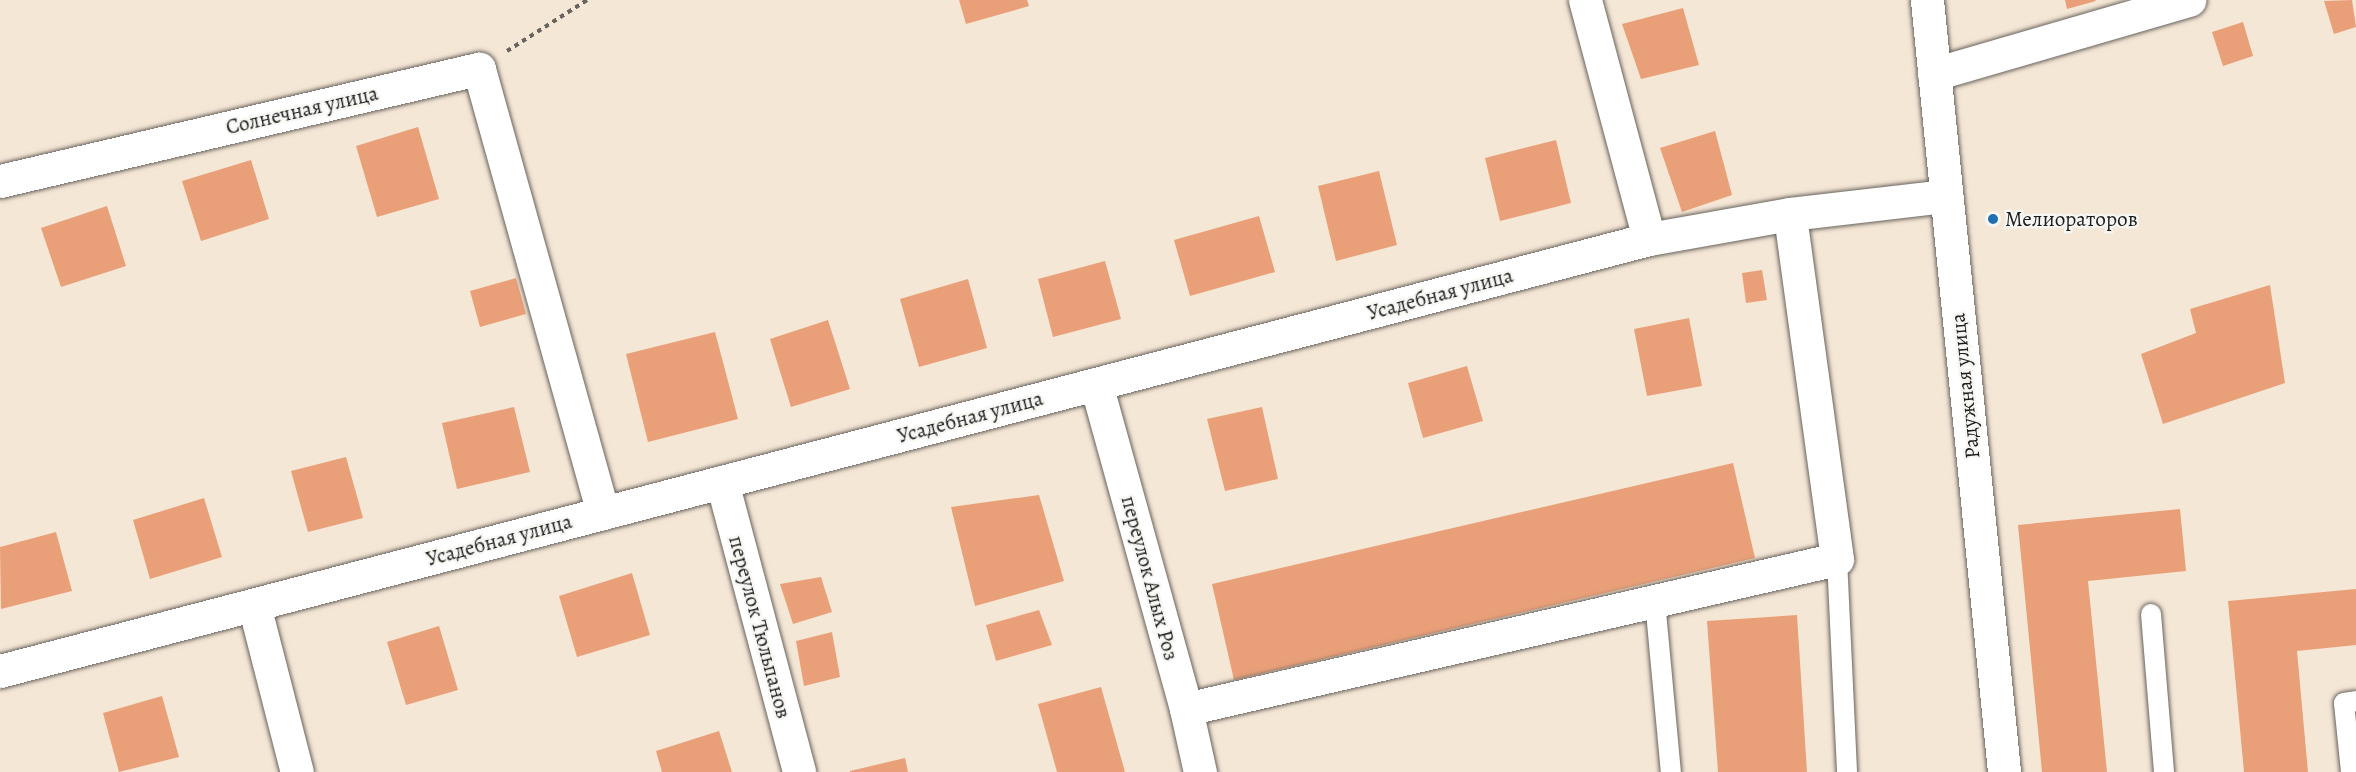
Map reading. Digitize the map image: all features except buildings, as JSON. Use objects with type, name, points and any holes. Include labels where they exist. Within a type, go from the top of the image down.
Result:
[{"type":"street","points":[[1586,0],[1649,240]]},
{"type":"street","name":"Радужная улица","points":[[1927,0],[2004,772]]},
{"type":"street","points":[[1934,74],[2189,0]]},
{"type":"street","name":"Солнечная улица","points":[[0,181],[479,69]]},
{"type":"street","points":[[479,69],[603,513]]},
{"type":"street","name":"Усадебная улица","points":[[0,671],[1649,240],[1790,214],[1946,196]]},
{"type":"street","points":[[1186,709],[1837,559],[1790,214]]},
{"type":"street","name":"переулок Алых Роз","points":[[1096,384],[1186,709],[1200,772]]},
{"type":"street","name":"переулок Тюльпанов","points":[[722,482],[799,772]]},
{"type":"street","points":[[254,605],[297,772]]},
{"type":"lane","points":[[1837,559],[1847,772]]},
{"type":"lane","points":[[1655,601],[1671,772]]},
{"type":"lane","points":[[2151,614],[2164,772]]},
{"type":"lane","points":[[2351,772],[2344,703],[2356,701]]},
{"type":"path","points":[[479,69],[587,0]]},
{"type":"place","name":"Мелиораторов","points":[[1993,219]]}]
